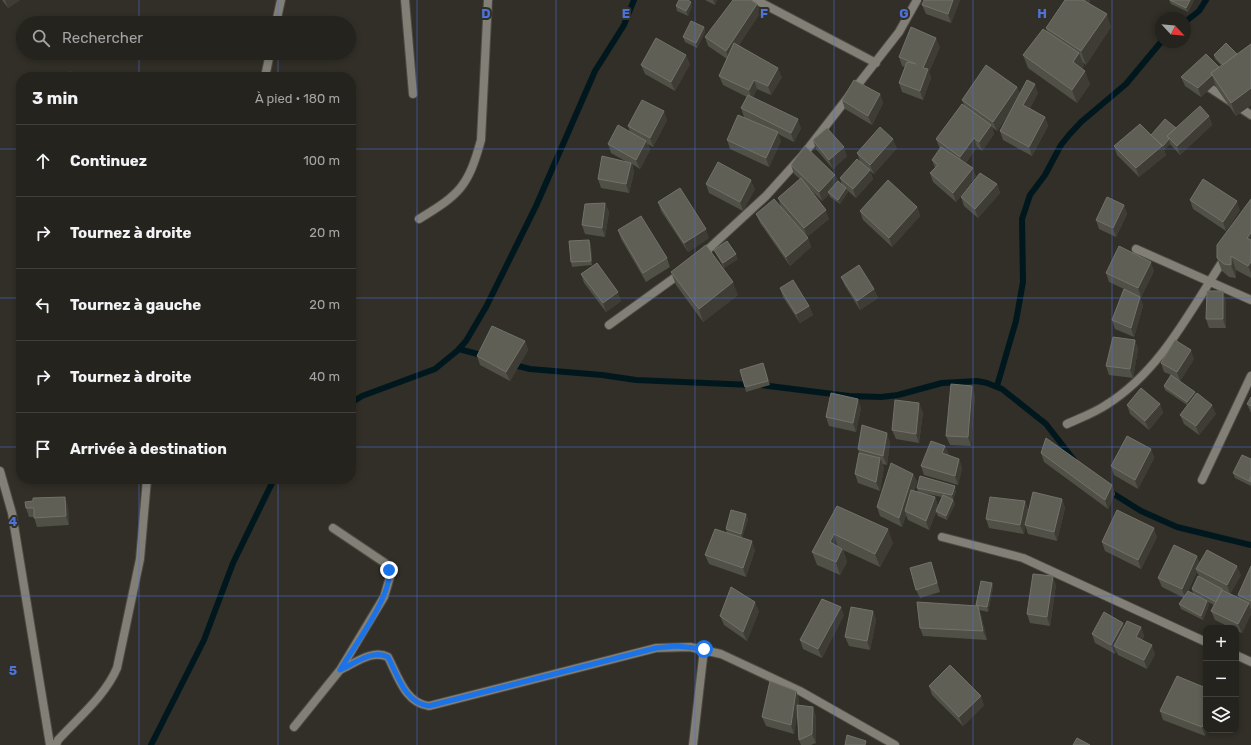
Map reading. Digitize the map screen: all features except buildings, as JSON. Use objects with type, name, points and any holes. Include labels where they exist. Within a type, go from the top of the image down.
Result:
[{"type":"street","points":[[278,16],[281,0]]},
{"type":"street","points":[[405,0],[413,94]]},
{"type":"street","points":[[419,220],[450,200],[455,195],[468,177],[475,160],[481,140],[488,0]]},
{"type":"street","points":[[756,0],[876,62]]},
{"type":"street","points":[[609,325],[667,285],[766,196],[828,124],[854,88],[876,62],[899,32],[917,0]]},
{"type":"street","points":[[266,72],[269,60]]},
{"type":"street","points":[[1204,84],[1251,115]]},
{"type":"street","points":[[1136,249],[1251,300]]},
{"type":"street","points":[[1067,424],[1106,405],[1136,382],[1163,354],[1230,249]]},
{"type":"street","points":[[1202,480],[1251,376]]},
{"type":"street","points":[[0,471],[12,513],[50,745]]},
{"type":"street","points":[[56,745],[58,740],[111,682],[118,668],[140,559],[147,484]]},
{"type":"street","points":[[294,727],[340,670],[384,597],[390,577],[389,570],[385,563],[333,528]]},
{"type":"street","points":[[942,537],[1023,558],[1203,641]]},
{"type":"street","points":[[340,670],[375,654],[382,654],[388,657],[412,700],[420,705],[429,706],[656,648],[676,646],[704,649],[721,654],[800,691],[895,745]]},
{"type":"street","points":[[694,745],[704,649]]},
{"type":"street","points":[[1239,656],[1251,662]]},
{"type":"waterway","points":[[356,400],[362,396],[435,369],[457,351],[466,341],[486,307],[536,206],[595,71],[624,25],[634,0]]},
{"type":"waterway","points":[[1191,17],[1199,11],[1206,0]]},
{"type":"waterway","points":[[997,386],[1016,321],[1023,282],[1022,219],[1030,195],[1045,175],[1061,145],[1069,135],[1081,122],[1126,84],[1156,48]]},
{"type":"waterway","points":[[459,349],[485,356]]},
{"type":"waterway","points":[[510,364],[530,369],[602,375],[636,380],[752,385]]},
{"type":"waterway","points":[[761,385],[849,396],[881,397],[898,395],[942,383],[977,381],[987,383],[1002,389],[1046,424],[1074,460]]},
{"type":"waterway","points":[[151,745],[204,640],[233,563],[272,484]]},
{"type":"waterway","points":[[1109,491],[1141,511],[1177,527],[1251,545]]},
{"type":"route","points":[[389,570],[390,577],[384,597],[340,670],[375,654],[382,654],[388,657],[412,700],[420,705],[429,706],[656,648],[676,646],[704,649]]}]
